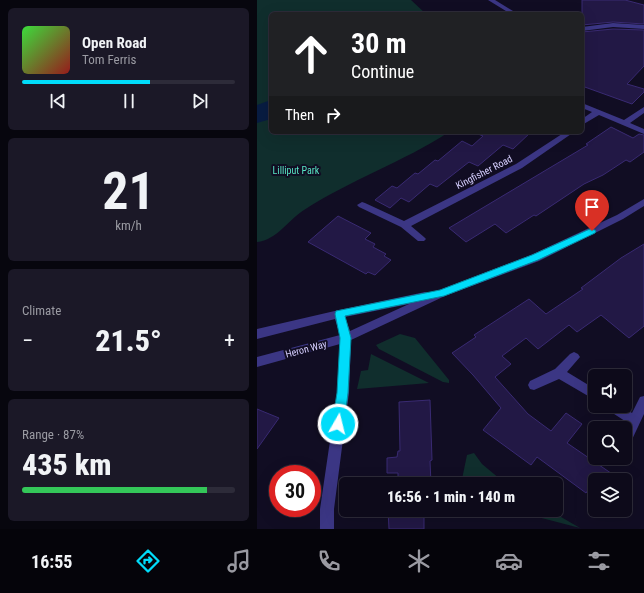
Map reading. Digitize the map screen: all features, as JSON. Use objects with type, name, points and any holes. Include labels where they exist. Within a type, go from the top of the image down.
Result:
[{"type":"street","points":[[491,0],[512,12]]},
{"type":"street","points":[[584,29],[601,25],[624,24],[644,27]]},
{"type":"street","points":[[584,106],[644,132]]},
{"type":"street","points":[[625,123],[644,109]]},
{"type":"street","points":[[584,122],[598,112]]},
{"type":"street","name":"Kingfisher Road","points":[[403,225],[519,166],[567,134]]},
{"type":"street","name":"Heron Way","points":[[257,362],[345,338],[441,293],[535,258],[620,217],[644,202]]},
{"type":"street","points":[[363,205],[403,225],[421,239]]},
{"type":"street","name":"Heron Way","points":[[257,334],[339,314],[441,293]]},
{"type":"street","points":[[327,529],[327,509],[343,393],[345,338],[339,314]]},
{"type":"street","points":[[534,385],[559,373],[574,357]]},
{"type":"street","points":[[559,373],[588,391]]},
{"type":"street","points":[[632,427],[644,401]]},
{"type":"street","points":[[624,413],[635,420]]},
{"type":"green space","name":"Lilliput Park","points":[[257,0],[411,0],[424,12],[269,12],[269,134],[446,134],[413,153],[322,199],[298,214],[271,238],[257,242]]},
{"type":"green space","points":[[400,334],[415,338],[449,380],[449,383],[443,382],[379,349],[376,345]]},
{"type":"green space","points":[[371,354],[429,383],[357,389],[361,371],[368,370]]},
{"type":"green space","points":[[474,453],[482,464],[498,477],[462,477],[467,455]]},
{"type":"green space","points":[[538,517],[561,517],[580,528]]},
{"type":"building","points":[[582,0],[625,0],[644,5],[644,24],[613,22],[584,25],[584,12],[582,12]]},
{"type":"building","points":[[613,29],[644,30],[644,66],[627,84],[644,89],[644,92],[632,104],[584,87],[584,32]]},
{"type":"building","points":[[611,127],[633,138],[639,134],[644,135],[644,152],[630,162],[626,160],[603,175],[584,184],[536,216],[534,215],[506,233],[495,224],[466,242],[449,228],[588,145],[586,144]]},
{"type":"building","points":[[478,134],[529,134],[513,149],[503,145],[478,166],[469,162],[437,187],[430,184],[409,202],[401,198],[390,208],[375,200],[392,186],[397,188],[415,173],[418,174],[435,160],[438,161],[462,141],[472,146],[483,136]]},
{"type":"building","points":[[338,216],[371,233],[365,239],[375,244],[373,247],[386,254],[384,256],[391,260],[375,275],[368,272],[366,274],[308,242]]},
{"type":"building","points":[[644,244],[644,326],[629,338],[601,315],[577,332],[569,325],[538,349],[526,338],[502,356],[511,364],[495,377],[528,414],[551,431],[566,413],[582,424],[567,443],[588,457],[588,465],[599,465],[611,473],[588,473],[588,490],[586,493],[537,457],[531,465],[483,430],[501,408],[452,353],[476,337],[474,335],[529,299],[546,314],[583,289],[581,288],[621,258]]},
{"type":"building","points":[[430,400],[432,460],[430,461],[431,477],[398,477],[398,473],[387,473],[387,458],[397,457],[398,451],[400,451],[399,402]]},
{"type":"building","points":[[257,409],[279,418],[257,449]]},
{"type":"building","points":[[388,517],[424,517],[424,529],[389,529]]},
{"type":"waterway","points":[[257,115],[269,109]]},
{"type":"route","points":[[338,424],[343,393],[345,362],[345,338],[339,314],[441,293],[535,258],[592,231]]}]
